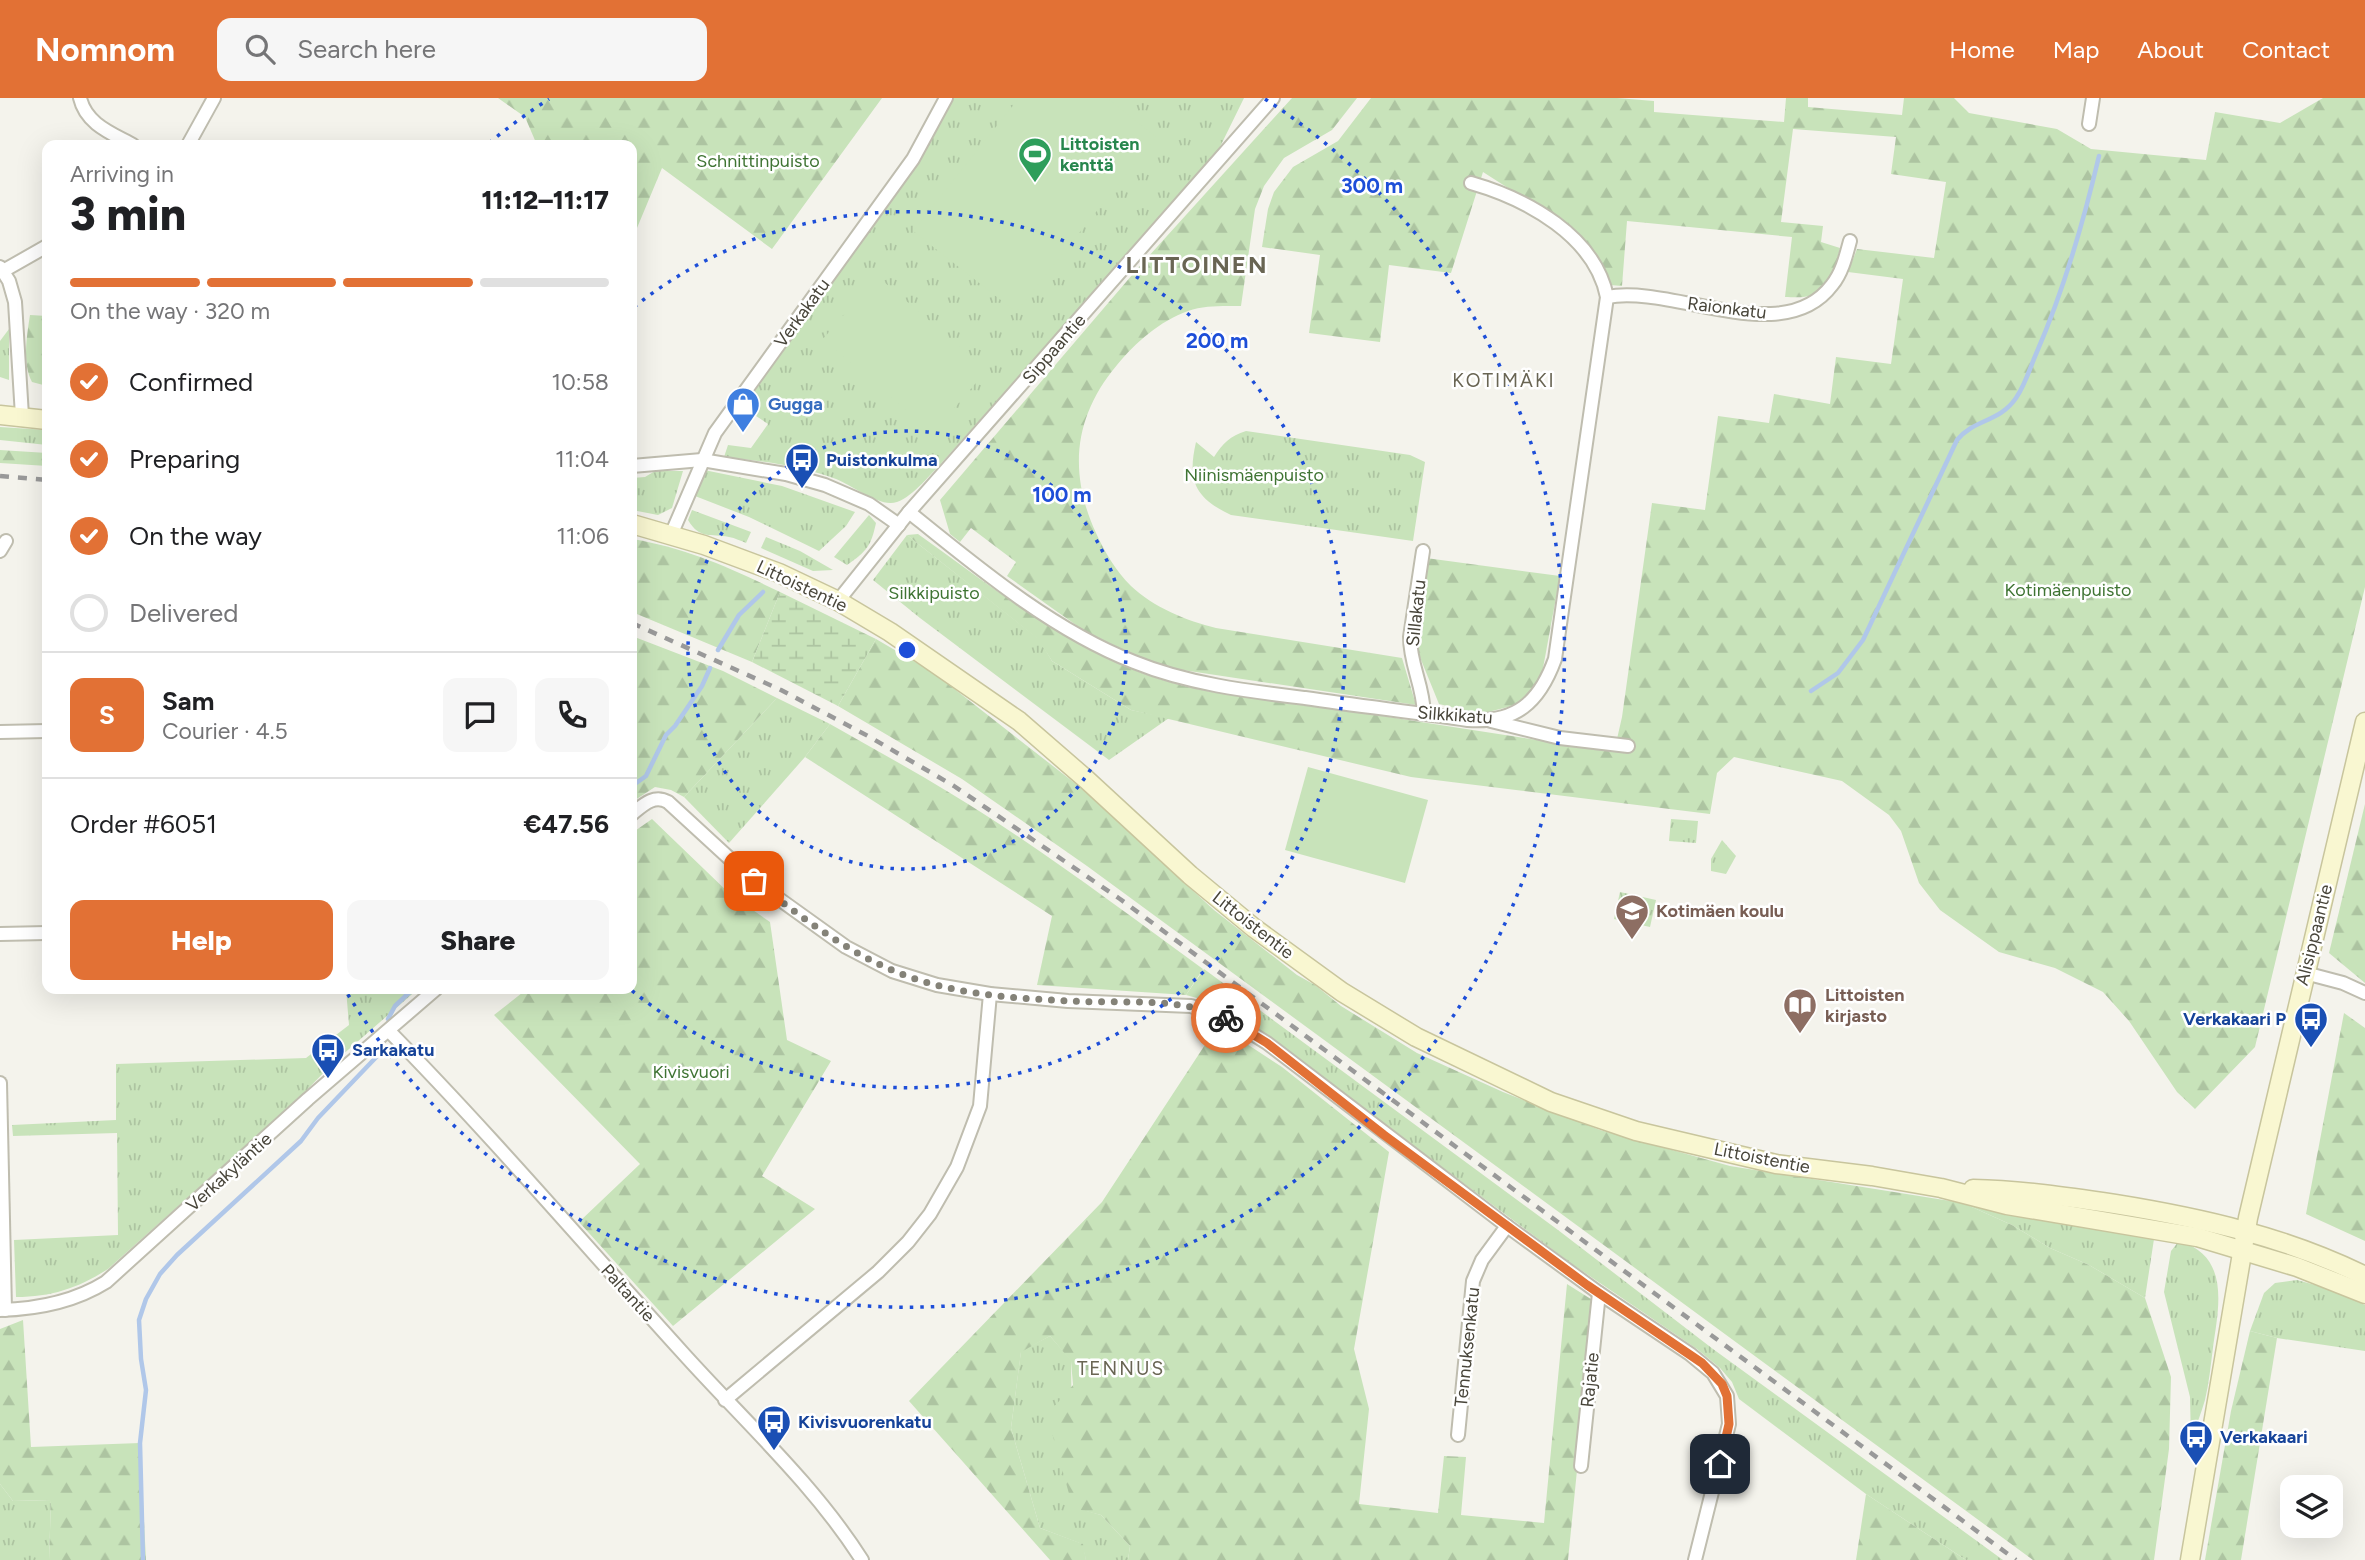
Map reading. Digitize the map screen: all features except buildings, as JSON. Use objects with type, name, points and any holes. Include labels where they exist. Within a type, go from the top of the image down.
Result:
[{"type":"street","points":[[79,98],[83,110],[93,121],[125,140]]},
{"type":"street","points":[[191,140],[214,98]]},
{"type":"street","name":"Verkakatu","points":[[671,535],[715,433],[913,159],[946,98]]},
{"type":"street","name":"Sippaantie","points":[[838,601],[909,512],[1273,98]]},
{"type":"street","points":[[2089,124],[2093,98]]},
{"type":"street","name":"Silkkikatu","points":[[909,512],[1032,606],[1080,636],[1132,662],[1182,678],[1226,687],[1424,714],[1491,720],[1513,714],[1530,702],[1546,681],[1555,659],[1607,298],[1601,275],[1574,239],[1530,209],[1499,193],[1471,183]]},
{"type":"street","name":"Raionkatu","points":[[1607,298],[1639,295],[1740,312],[1788,312],[1802,309],[1834,284],[1850,241]]},
{"type":"street","points":[[22,416],[15,302],[9,281],[1,269],[42,248]]},
{"type":"street","points":[[0,415],[42,419]]},
{"type":"street","points":[[637,466],[702,460],[786,474],[825,485],[869,505],[898,525]]},
{"type":"street","name":"Littoistentie","points":[[637,525],[742,558],[838,601],[936,662],[1019,721],[1190,875],[1254,928],[1342,992],[1416,1037],[1551,1102],[1636,1130],[1776,1164],[1872,1175],[1941,1188],[2007,1205],[2197,1237],[2242,1249],[2365,1294]]},
{"type":"street","name":"Sillakatu","points":[[1423,551],[1409,637],[1410,650],[1422,686],[1424,714]]},
{"type":"street","points":[[1491,720],[1560,738],[1628,746]]},
{"type":"street","name":"Alisippaantie","points":[[2245,1230],[2365,722]]},
{"type":"street","points":[[0,732],[42,731]]},
{"type":"street","points":[[637,810],[651,800],[663,799],[754,881],[846,947],[915,979],[990,994],[1068,1001],[1191,1006],[1224,1017],[1267,1043],[1507,1226],[1702,1363],[1722,1384],[1727,1396],[1729,1424],[1695,1560]]},
{"type":"street","points":[[0,934],[42,933]]},
{"type":"street","points":[[2305,973],[2343,983],[2365,993]]},
{"type":"street","name":"Verkakyläntie","points":[[2,1310],[62,1302],[106,1282],[308,1099],[430,994]]},
{"type":"street","points":[[725,1400],[878,1272],[908,1242],[935,1205],[965,1149],[981,1106],[990,994]]},
{"type":"street","name":"Paltantie","points":[[389,1031],[814,1494],[862,1560]]},
{"type":"street","points":[[0,1083],[2,1310]]},
{"type":"street","name":"Littoistentie","points":[[1941,1188],[2059,1195],[2245,1230],[2301,1248],[2365,1276]]},
{"type":"street","name":"Tennuksenkatu","points":[[1458,1435],[1474,1281],[1482,1260],[1507,1226]]},
{"type":"street","points":[[2190,1560],[2245,1230]]},
{"type":"street","name":"Rajatie","points":[[1581,1466],[1599,1293]]},
{"type":"green space","name":"Schnittinpuisto","points":[[498,98],[882,98],[772,249],[662,168],[637,228],[637,140],[535,140],[525,117]]},
{"type":"green space","name":"Littoisten kenttä","points":[[952,98],[1244,98],[1219,149],[937,468],[909,495],[896,502],[884,502],[836,479],[809,470],[724,457],[728,445],[751,448],[768,424],[741,406],[925,150]]},
{"type":"green space","name":"Littoisten kenttä","points":[[1019,98],[1107,98],[1156,137],[1016,312],[913,231]]},
{"type":"green space","points":[[1292,98],[1357,98],[1332,130],[1284,158],[1264,186],[1255,209],[1241,306],[1201,308],[1168,320],[1132,348],[1103,384],[1084,424],[1079,466],[1081,488],[1096,533],[1107,554],[1126,580],[1149,600],[1182,617],[1216,628],[1402,658],[1416,705],[1156,666],[1083,630],[1007,576],[1016,562],[971,528],[960,542],[950,534],[940,500],[1138,268]]},
{"type":"green space","name":"Kotimäenpuisto","points":[[1371,98],[1617,98],[1654,101],[1654,112],[1784,122],[1786,98],[1808,98],[1808,107],[1902,115],[1904,98],[1954,98],[1969,113],[2057,129],[2091,149],[2206,160],[2215,112],[2280,123],[2323,98],[2365,98],[2365,587],[2255,1047],[2195,1109],[2177,1092],[2129,1021],[2103,992],[2055,968],[1999,952],[1940,910],[1919,883],[1901,831],[1889,815],[1842,781],[1734,757],[1717,773],[1710,814],[1411,777],[1131,710],[1052,661],[1038,639],[907,535],[918,534],[1060,633],[1121,665],[1153,677],[1217,693],[1614,752],[1622,717],[1652,503],[1705,510],[1718,416],[1769,423],[1774,394],[1830,404],[1836,357],[1891,364],[1903,279],[1848,272],[1857,249],[1934,258],[1946,182],[1891,174],[1896,137],[1793,129],[1781,222],[1823,226],[1821,242],[1840,248],[1834,269],[1822,288],[1809,296],[1785,297],[1792,237],[1627,221],[1622,286],[1610,285],[1600,261],[1578,233],[1483,172],[1451,273],[1389,265],[1380,342],[1309,333],[1320,255],[1262,247],[1268,209],[1274,192],[1293,167],[1338,141]]},
{"type":"green space","points":[[877,276],[987,370],[933,433],[823,339]]},
{"type":"green space","points":[[30,315],[42,316],[42,385],[32,382],[26,349]]},
{"type":"green space","points":[[9,329],[9,380],[0,377],[0,341]]},
{"type":"green space","points":[[0,427],[42,430],[42,444],[0,440]]},
{"type":"green space","name":"Niinismäenpuisto","points":[[1246,431],[1410,455],[1425,462],[1413,541],[1231,515],[1219,509],[1202,495],[1197,487],[1193,467],[1196,442],[1214,457],[1227,441]]},
{"type":"green space","points":[[0,450],[42,453],[42,466],[0,463]]},
{"type":"green space","points":[[704,470],[782,486],[855,512],[846,526],[819,551],[749,517],[695,496]]},
{"type":"green space","points":[[655,471],[683,471],[672,508],[658,515],[637,511],[637,478],[645,477]]},
{"type":"green space","points":[[692,510],[751,532],[746,543],[731,537],[697,531],[688,520]]},
{"type":"green space","points":[[869,515],[876,523],[870,543],[864,552],[847,565],[834,557]]},
{"type":"green space","name":"Silkkipuisto","points":[[907,535],[1039,639],[1052,661],[1131,710],[1169,718],[1109,760],[873,580]]},
{"type":"green space","points":[[766,537],[800,551],[833,570],[813,571],[761,548]]},
{"type":"green space","points":[[637,540],[690,553],[780,592],[752,662],[637,614]]},
{"type":"green space","points":[[1426,558],[1560,576],[1541,679],[1520,704],[1480,714],[1439,704],[1417,650]]},
{"type":"green space","points":[[780,592],[876,639],[838,706],[752,662]]},
{"type":"green space","points":[[637,638],[723,671],[777,698],[684,797],[671,790],[655,787],[637,799]]},
{"type":"green space","points":[[876,639],[934,673],[1081,788],[1214,910],[1297,975],[1417,1053],[1503,1092],[1600,1130],[1730,1166],[1963,1203],[2089,1265],[2145,1298],[2171,1377],[2169,1449],[2154,1560],[2033,1560],[1087,866],[962,779],[838,706]]},
{"type":"green space","points":[[777,698],[830,724],[805,757],[729,843],[684,797]]},
{"type":"green space","points":[[830,724],[1015,834],[1203,969],[1186,995],[1037,985],[1052,916],[805,757]]},
{"type":"green space","points":[[1308,767],[1428,800],[1405,883],[1285,850]]},
{"type":"green space","points":[[2365,804],[2365,983],[2329,953]]},
{"type":"green space","name":"Kivisvuori","points":[[652,819],[731,895],[770,922],[787,1040],[831,1061],[762,1176],[815,1209],[673,1326],[579,1222],[640,1164],[494,1015],[521,994],[637,994],[637,830]]},
{"type":"green space","points":[[1671,819],[1698,821],[1696,843],[1669,841]]},
{"type":"green space","points":[[1722,840],[1736,856],[1726,874],[1711,871],[1711,859]]},
{"type":"green space","points":[[1620,892],[1656,900],[1650,927],[1614,919]]},
{"type":"green space","points":[[1204,969],[1558,1230],[1713,1349],[2003,1560],[1966,1560],[1866,1494],[1739,1399],[1732,1382],[1697,1349],[1572,1264],[1243,1019],[1215,1003],[1186,995]]},
{"type":"green space","points":[[346,994],[412,994],[108,1269],[64,1290],[16,1297],[14,1240],[118,1235],[117,1133],[13,1136],[12,1125],[116,1120],[116,1064],[306,1058],[349,1025]]},
{"type":"green space","points":[[2344,1013],[2365,1028],[2365,1241],[2306,1214]]},
{"type":"green space","points":[[1218,1025],[1282,1067],[1389,1152],[1354,1349],[1369,1409],[1359,1504],[1438,1513],[1444,1456],[1466,1457],[1461,1515],[1544,1523],[1567,1284],[1594,1301],[1568,1560],[1128,1560],[1130,1546],[1101,1515],[1073,1508],[1047,1415],[1073,1385],[1071,1361],[1050,1336],[1021,1352],[1011,1428],[1040,1528],[1083,1544],[1086,1560],[1050,1560],[909,1401],[1102,1202]]},
{"type":"green space","points":[[1963,1203],[2154,1239],[2145,1298],[2089,1265]]},
{"type":"green space","points":[[2179,1241],[2195,1248],[2207,1258],[2214,1270],[2218,1299],[2206,1394],[2191,1441],[2190,1397],[2164,1292],[2171,1251]]},
{"type":"green space","points":[[2297,1280],[2326,1288],[2365,1305],[2365,1351],[2277,1338],[2250,1331],[2264,1293],[2275,1283]]},
{"type":"green space","points":[[23,1320],[31,1447],[140,1443],[146,1560],[49,1560],[51,1500],[13,1501],[0,1484],[0,1329]]},
{"type":"green space","points":[[2250,1331],[2277,1338],[2241,1560],[2205,1560],[2231,1411]]},
{"type":"green space","points":[[1050,1336],[1071,1360],[1073,1507],[1101,1515],[1130,1546],[1128,1560],[1086,1560],[1082,1544],[1040,1528],[1011,1428],[1021,1351]]},
{"type":"green space","points":[[0,1484],[13,1501],[51,1500],[49,1560],[0,1560]]},
{"type":"green space","points":[[1866,1494],[1966,1560],[1856,1560]]},
{"type":"waterway","points":[[1811,691],[1838,673],[1863,640],[1957,440],[1971,428],[2010,406],[2022,388],[2064,281],[2099,156]]},
{"type":"waterway","points":[[718,650],[739,615],[763,592]]},
{"type":"waterway","points":[[637,782],[646,776],[666,735],[702,686],[710,668]]},
{"type":"waterway","points":[[388,1019],[395,1006],[408,994]]},
{"type":"waterway","points":[[143,1560],[140,1443],[146,1390],[139,1320],[146,1299],[160,1274],[177,1255],[301,1141],[318,1118],[384,1049]]},
{"type":"railway","points":[[0,476],[42,480]]},
{"type":"railway","points":[[637,625],[781,690],[954,786],[1120,899],[2016,1560]]},
{"type":"way so far","points":[[754,881],[846,947],[892,971],[915,979],[990,994],[1068,1001],[1191,1006],[1226,1018]]},
{"type":"place","name":"Littoisten kenttä","points":[[1035,184]]},
{"type":"place","name":"Gugga","points":[[743,434]]},
{"type":"place","name":"Puistonkulma","points":[[802,490]]},
{"type":"place","name":"Kotimäen koulu","points":[[1632,941]]},
{"type":"place","name":"Littoisten kirjasto","points":[[1800,1035]]},
{"type":"place","name":"Verkakaari P","points":[[2311,1049]]},
{"type":"place","name":"Sarkakatu","points":[[328,1080]]},
{"type":"place","name":"Kivisvuorenkatu","points":[[774,1452]]},
{"type":"place","name":"Verkakaari","points":[[2196,1467]]},
{"type":"district","name":"LITTOINEN","points":[[1197,265]]},
{"type":"district","name":"KOTIMÄKI","points":[[1504,380]]},
{"type":"district","name":"TENNUS","points":[[1121,1368]]},
{"type":"route","points":[[1226,1018],[1267,1043],[1384,1135],[1587,1285],[1702,1363],[1722,1384],[1727,1396],[1729,1424],[1720,1464]]}]
